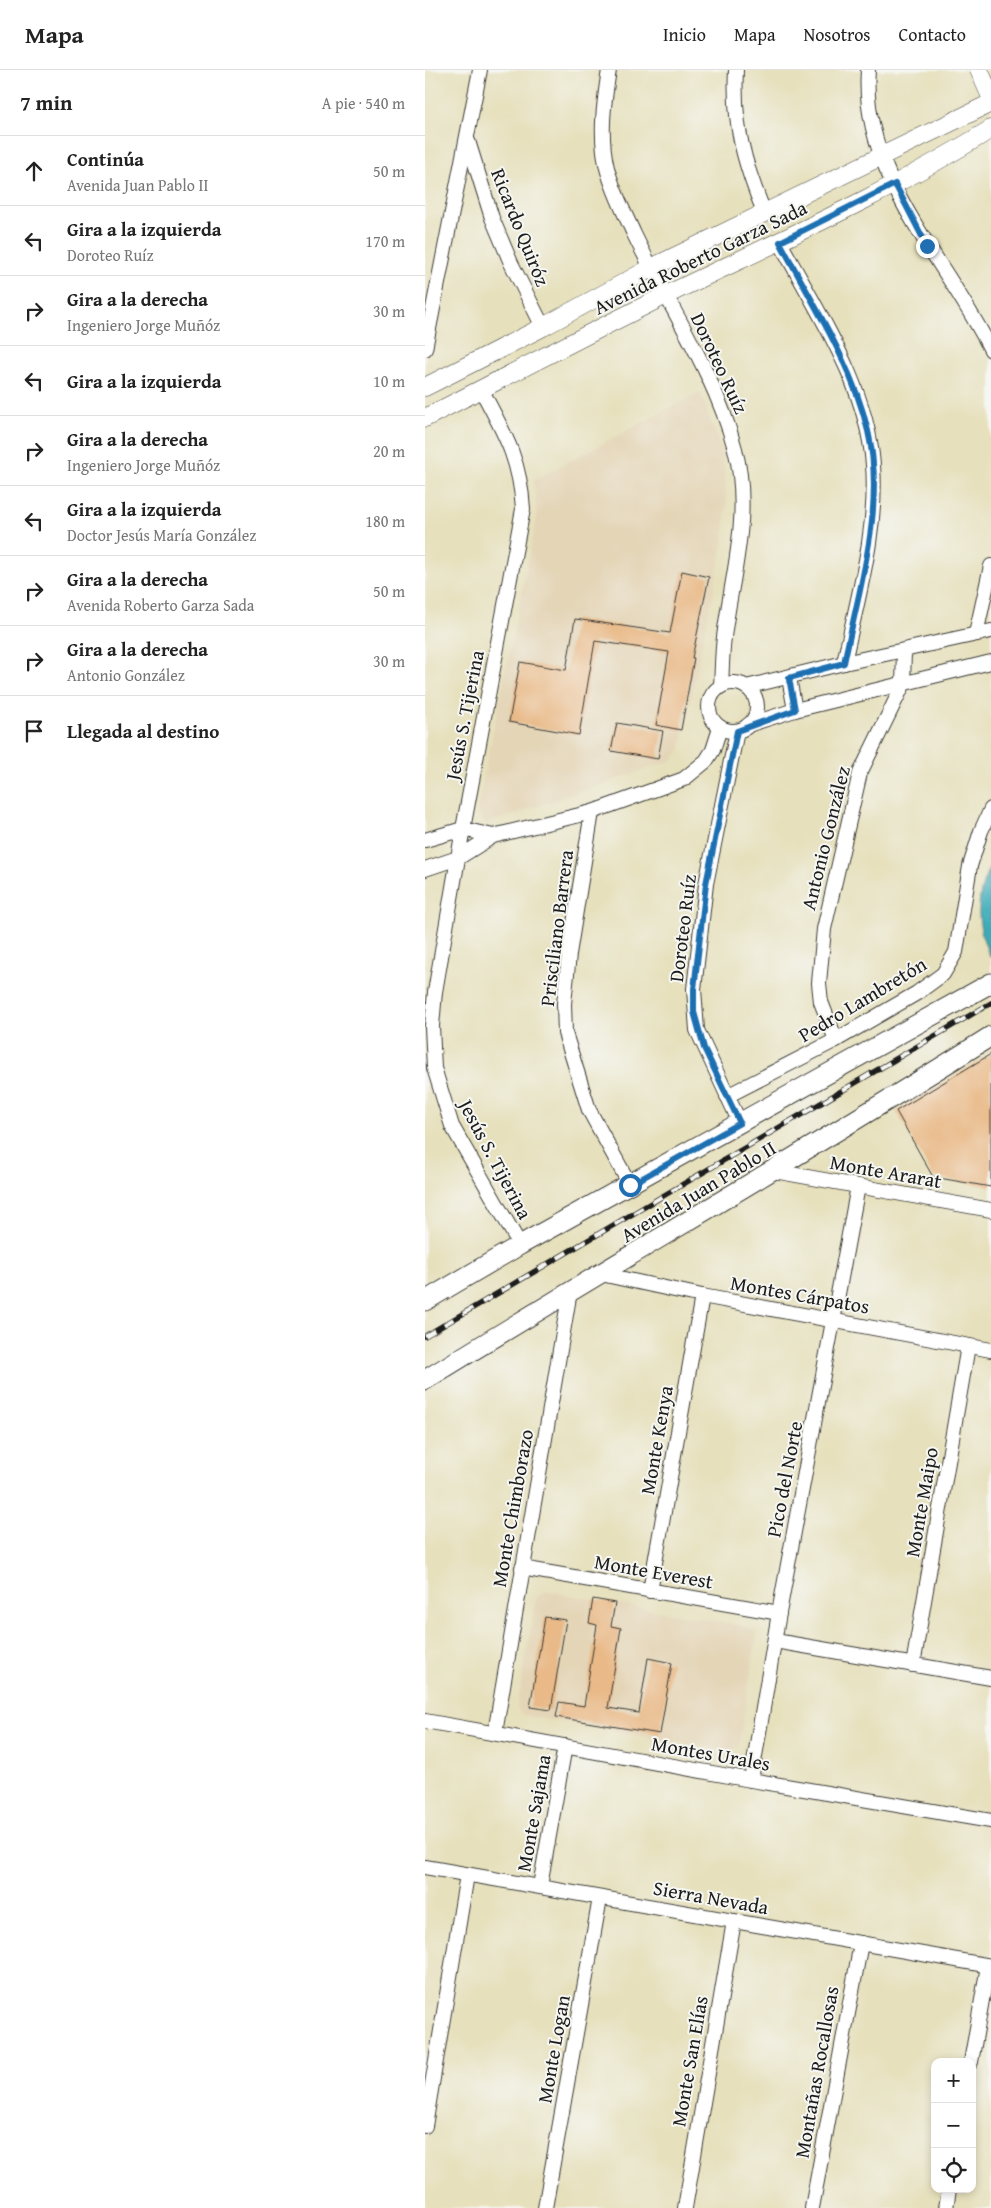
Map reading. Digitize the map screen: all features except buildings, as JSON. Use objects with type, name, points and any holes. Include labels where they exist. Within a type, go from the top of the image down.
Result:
[{"type":"main road","name":"Avenida Juan Pablo II","points":[[425,1301],[520,1245],[984,987]]},
{"type":"main road","name":"Avenida Juan Pablo II","points":[[425,1380],[570,1290],[601,1274],[774,1171],[991,1036]]},
{"type":"street","name":"Ricardo Quiróz","points":[[425,349],[480,70]]},
{"type":"street","name":"Doroteo Ruíz","points":[[609,70],[603,136],[607,167],[617,196],[651,268],[714,388],[736,452],[741,486],[742,516],[724,637],[721,686]]},
{"type":"street","points":[[736,70],[734,98],[737,127],[746,167],[764,212]]},
{"type":"street","points":[[868,70],[869,114],[881,158],[927,246],[962,297],[991,350]]},
{"type":"street","points":[[979,70],[991,97]]},
{"type":"street","name":"Avenida Roberto Garza Sada","points":[[425,387],[543,327],[651,268],[991,103]]},
{"type":"street","name":"Avenida Roberto Garza Sada","points":[[425,418],[665,296],[780,242],[895,184],[991,129]]},
{"type":"street","name":"Ricardo Quiróz","points":[[467,139],[492,218],[511,263],[543,327]]},
{"type":"street","points":[[780,242],[844,362],[859,398],[869,432],[873,464],[873,495],[869,537],[844,663]]},
{"type":"street","name":"Jesús S. Tijerina","points":[[481,389],[509,440],[520,474],[523,509],[463,829],[435,992],[432,1026],[434,1068],[452,1126],[520,1245]]},
{"type":"street","points":[[976,634],[991,566]]},
{"type":"street","points":[[991,631],[844,663],[746,687],[730,683],[721,686],[714,692],[709,702],[709,712],[713,721],[720,728],[729,731],[795,710],[991,662]]},
{"type":"street","name":"Antonio González","points":[[836,1040],[821,1002],[819,983],[824,929],[860,773],[903,685],[904,651]]},
{"type":"street","points":[[789,678],[795,710]]},
{"type":"street","points":[[743,728],[756,710],[752,693],[746,687]]},
{"type":"street","points":[[425,869],[458,858],[493,836],[592,812],[684,779],[706,761],[713,750],[720,728]]},
{"type":"street","name":"Doroteo Ruíz","points":[[740,1123],[697,1030],[694,989],[706,884],[743,728]]},
{"type":"street","name":"Pedro Lambretón","points":[[727,1096],[836,1040],[917,993],[943,974],[951,964],[961,937],[967,877],[973,853],[991,809]]},
{"type":"street","name":"Prisciliano Barrera","points":[[592,812],[569,954],[564,1004],[565,1032],[589,1110],[630,1185]]},
{"type":"street","points":[[425,840],[463,829],[493,836]]},
{"type":"street","name":"Monte Ararat","points":[[774,1171],[991,1210]]},
{"type":"street","name":"Pico del Norte","points":[[751,1780],[779,1613],[858,1186]]},
{"type":"street","name":"Montes Cárpatos","points":[[601,1274],[702,1296],[991,1350]]},
{"type":"street","name":"Monte Chimborazo","points":[[495,1733],[570,1290]]},
{"type":"street","name":"Monte Kenya","points":[[650,1591],[702,1296]]},
{"type":"street","name":"Monte Maipo","points":[[913,1665],[968,1346]]},
{"type":"street","name":"Monte Everest","points":[[522,1568],[779,1613]]},
{"type":"street","points":[[775,1642],[991,1678]]},
{"type":"street","name":"Montes Urales","points":[[425,1721],[991,1821]]},
{"type":"street","name":"Monte Sajama","points":[[540,1886],[565,1746]]},
{"type":"street","name":"Sierra Nevada","points":[[425,1868],[540,1886],[990,1966]]},
{"type":"street","points":[[425,2126],[467,1875]]},
{"type":"street","name":"Monte Logan","points":[[545,2208],[600,1898]]},
{"type":"street","name":"Monte San Elías","points":[[685,2208],[733,1921]]},
{"type":"street","name":"Montañas Rocallosas","points":[[812,2208],[861,1943]]},
{"type":"street","points":[[972,2058],[990,1966]]},
{"type":"street","points":[[946,2208],[948,2193]]},
{"type":"shaded area","points":[[700,392],[722,451],[727,500],[723,544],[681,748],[673,760],[485,824],[477,810],[537,518],[534,480]]},
{"type":"shaded area","points":[[545,1591],[749,1627],[757,1634],[739,1746],[730,1752],[523,1715],[517,1708],[536,1598]]},
{"type":"water","points":[[991,864],[991,958],[982,935],[979,911],[982,887]]},
{"type":"railway","points":[[425,1336],[991,1003]]},
{"type":"route","points":[[630,1185],[740,1123],[704,1048],[697,1030],[694,1012],[694,989],[706,884],[737,731],[749,725],[795,710],[789,678],[844,663],[869,537],[873,495],[873,464],[869,432],[859,398],[844,362],[780,242],[895,184],[927,246]]}]
